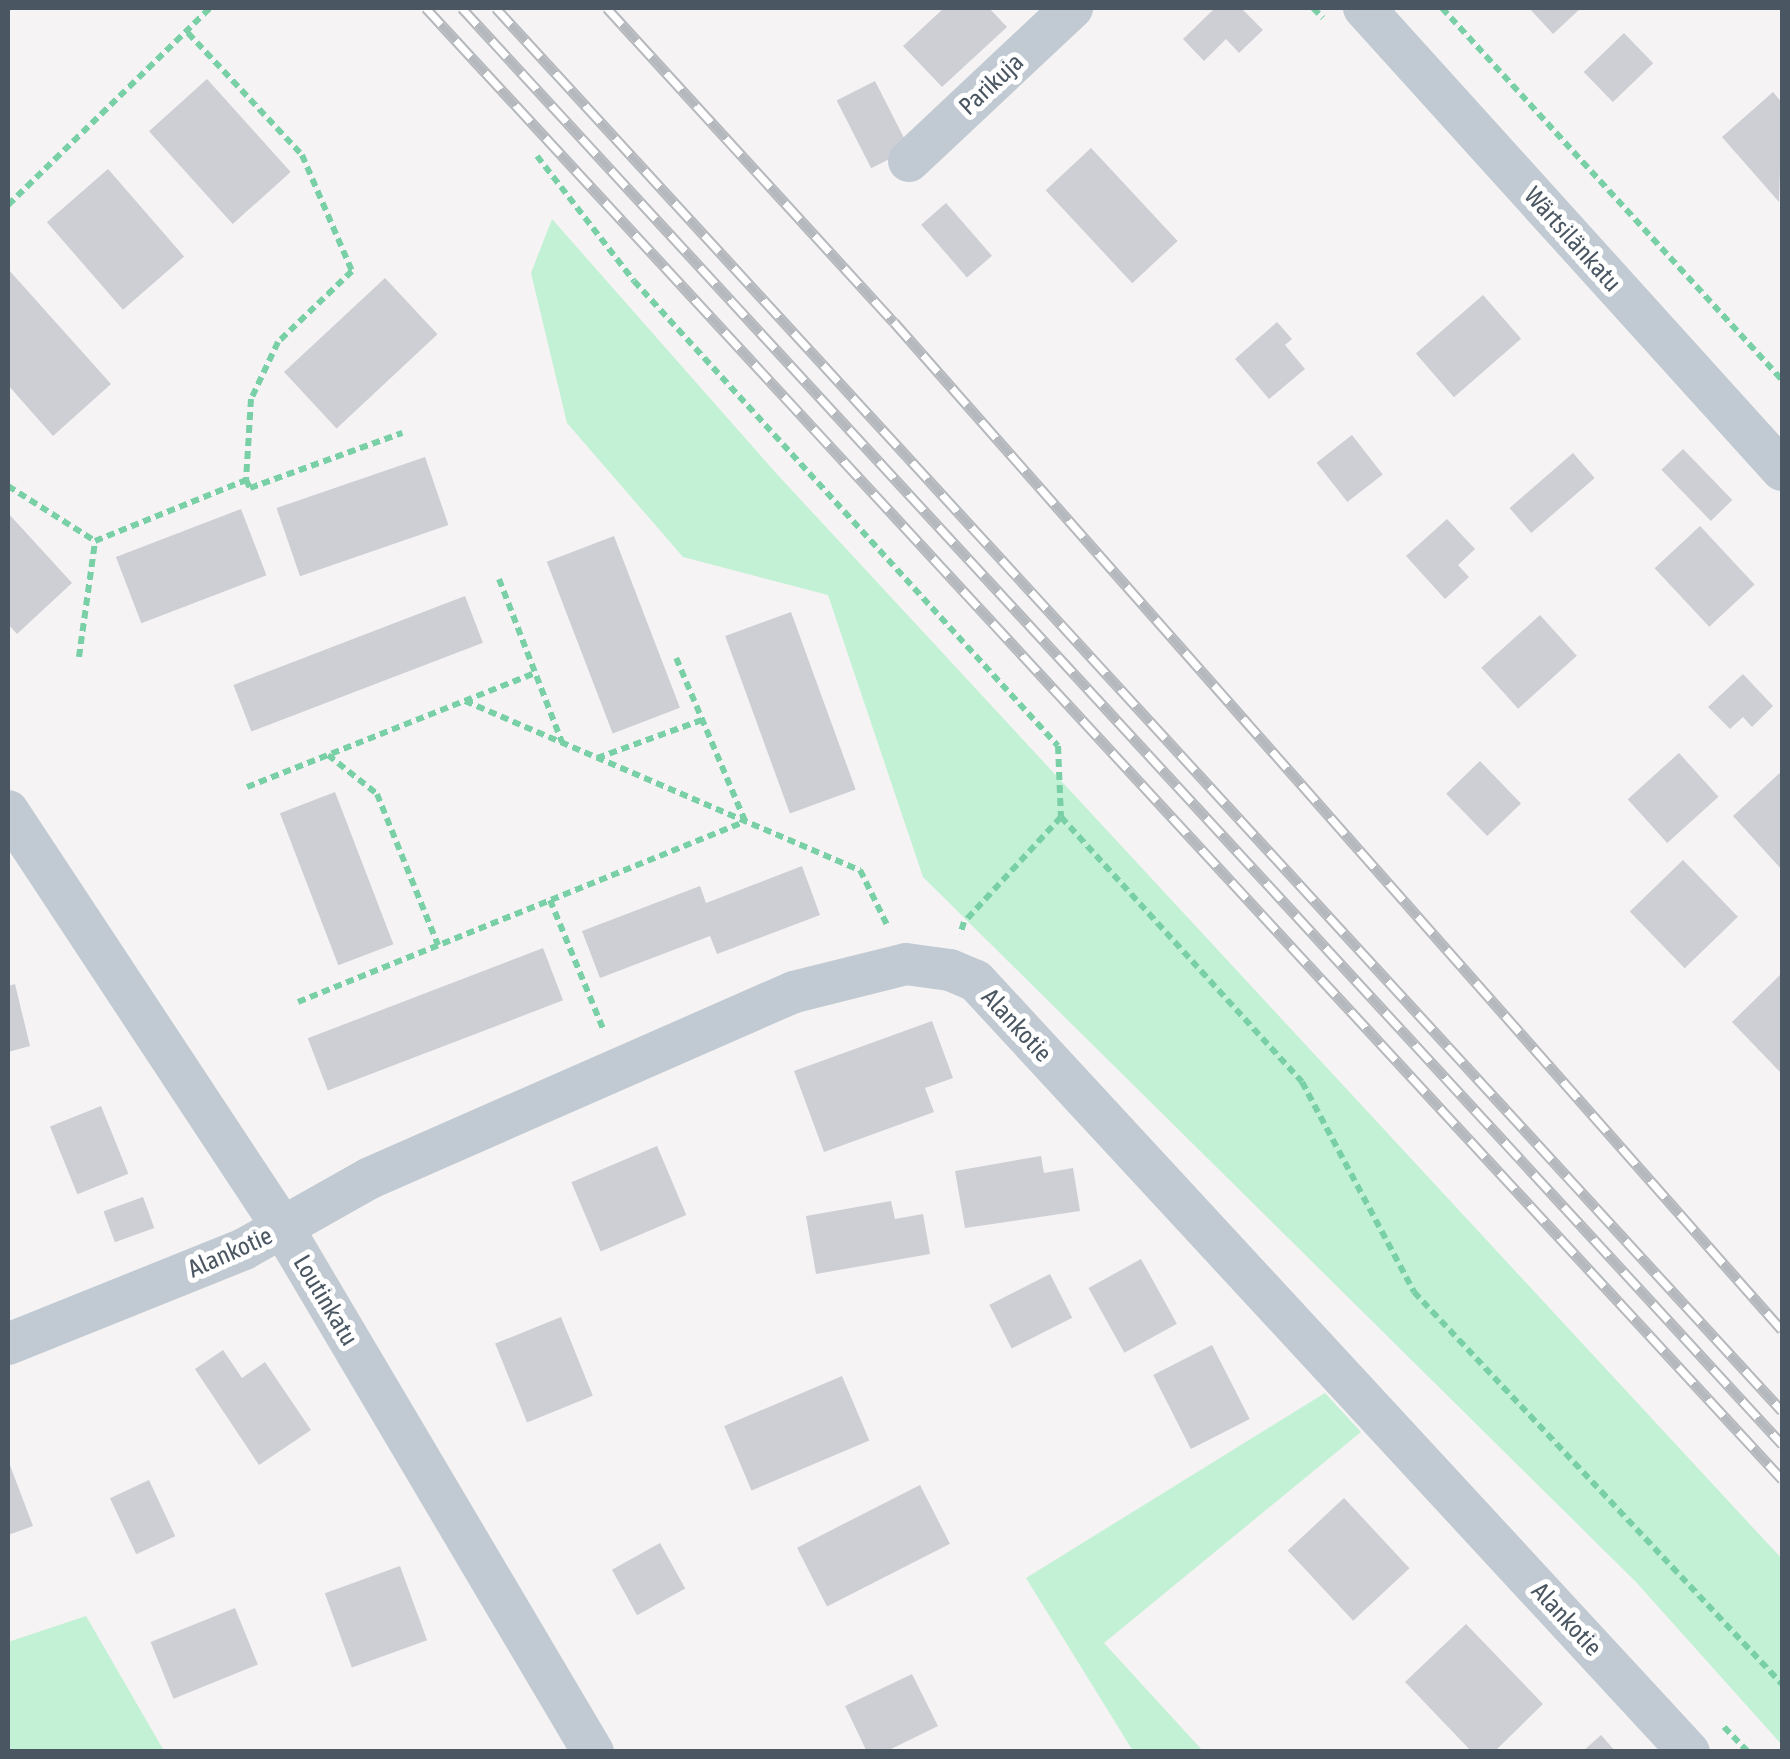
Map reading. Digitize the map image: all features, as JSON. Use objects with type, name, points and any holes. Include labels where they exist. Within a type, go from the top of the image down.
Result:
[{"type":"street","name":"Parikuja","points":[[909,161],[1072,8]]},
{"type":"street","name":"Wärtsilänkatu","points":[[1364,8],[1782,470]]},
{"type":"street","name":"Loutinkatu","points":[[8,811],[283,1228],[593,1752]]},
{"type":"street","name":"Alankotie","points":[[8,1344],[283,1228],[370,1178],[794,992],[906,964],[950,970],[976,981],[1690,1752]]},
{"type":"path","points":[[8,206],[210,8]]},
{"type":"path","points":[[1442,8],[1782,380]]},
{"type":"path","points":[[188,33],[302,155],[352,270],[278,342],[252,399],[246,480],[250,488],[402,433]]},
{"type":"path","points":[[537,156],[634,280],[1058,746],[1061,816],[1302,1082],[1414,1292],[1782,1684]]},
{"type":"path","points":[[94,540],[246,480]]},
{"type":"path","points":[[8,486],[94,540]]},
{"type":"path","points":[[79,656],[94,540]]},
{"type":"path","points":[[499,578],[562,743]]},
{"type":"path","points":[[676,658],[745,821]]},
{"type":"path","points":[[248,787],[535,672]]},
{"type":"path","points":[[464,701],[860,870],[906,964]]},
{"type":"path","points":[[597,758],[702,720]]},
{"type":"path","points":[[328,755],[378,794],[438,945]]},
{"type":"path","points":[[950,970],[964,922],[1061,816]]},
{"type":"path","points":[[298,1002],[745,821]]},
{"type":"path","points":[[550,900],[620,1069]]},
{"type":"green space","points":[[552,219],[775,472],[1782,1559],[1782,1745],[1636,1582],[923,877],[828,595],[683,557],[567,423],[531,273]]},
{"type":"green space","points":[[1325,1393],[1361,1432],[1104,1643],[1203,1751],[1133,1751],[1026,1578]]},
{"type":"green space","points":[[86,1616],[164,1751],[8,1751],[8,1642]]},
{"type":"building","points":[[944,8],[989,8],[1007,27],[942,87],[903,46]]},
{"type":"building","points":[[1215,8],[1241,8],[1263,30],[1239,53],[1226,39],[1204,61],[1183,39]]},
{"type":"building","points":[[1529,8],[1581,8],[1553,34]]},
{"type":"building","points":[[1624,33],[1653,63],[1613,102],[1584,72]]},
{"type":"building","points":[[207,79],[291,172],[233,224],[149,131]]},
{"type":"building","points":[[875,81],[910,149],[871,168],[837,101]]},
{"type":"building","points":[[1773,92],[1782,103],[1779,202],[1722,137]]},
{"type":"building","points":[[1091,148],[1178,241],[1132,283],[1046,190]]},
{"type":"building","points":[[108,169],[184,257],[123,310],[47,222]]},
{"type":"building","points":[[946,203],[992,256],[967,277],[921,225]]},
{"type":"building","points":[[8,269],[111,384],[53,436],[8,385]]},
{"type":"building","points":[[385,278],[438,334],[337,428],[284,372]]},
{"type":"building","points":[[1483,295],[1521,339],[1454,397],[1416,353]]},
{"type":"building","points":[[1277,322],[1292,339],[1285,345],[1305,369],[1269,399],[1235,359]]},
{"type":"building","points":[[1352,435],[1383,474],[1347,502],[1317,463]]},
{"type":"building","points":[[1683,449],[1732,500],[1711,521],[1661,470]]},
{"type":"building","points":[[1573,453],[1595,478],[1531,533],[1510,508]]},
{"type":"building","points":[[425,457],[448,525],[300,576],[277,508]]},
{"type":"building","points":[[241,509],[266,575],[141,623],[116,557]]},
{"type":"building","points":[[8,513],[72,583],[17,634],[8,624]]},
{"type":"building","points":[[1447,519],[1475,549],[1458,565],[1469,577],[1445,599],[1406,556]]},
{"type":"building","points":[[1700,526],[1755,585],[1709,627],[1655,568]]},
{"type":"building","points":[[614,536],[680,708],[613,734],[547,562]]},
{"type":"building","points":[[465,596],[483,643],[251,732],[233,685]]},
{"type":"building","points":[[791,612],[856,790],[790,814],[725,636]]},
{"type":"building","points":[[1540,615],[1577,656],[1518,709],[1481,668]]},
{"type":"building","points":[[1743,674],[1773,706],[1752,727],[1743,717],[1730,729],[1708,707]]},
{"type":"building","points":[[1679,753],[1718,797],[1667,843],[1628,799]]},
{"type":"building","points":[[1480,761],[1521,803],[1487,836],[1446,794]]},
{"type":"building","points":[[1782,771],[1782,870],[1733,816]]},
{"type":"building","points":[[335,792],[393,944],[338,965],[280,813]]},
{"type":"building","points":[[1683,860],[1738,917],[1685,968],[1630,911]]},
{"type":"building","points":[[802,866],[820,915],[717,954],[710,936],[600,978],[582,931],[700,886],[706,903]]},
{"type":"building","points":[[543,948],[563,1000],[328,1091],[308,1038]]},
{"type":"building","points":[[1782,973],[1782,1074],[1732,1022]]},
{"type":"building","points":[[15,984],[30,1046],[8,1052],[8,986]]},
{"type":"building","points":[[932,1021],[953,1078],[925,1088],[934,1112],[824,1152],[794,1071]]},
{"type":"building","points":[[101,1106],[128,1174],[77,1194],[50,1127]]},
{"type":"building","points":[[657,1146],[686,1215],[601,1251],[571,1182]]},
{"type":"building","points":[[1041,1156],[1044,1173],[1073,1168],[1080,1211],[965,1228],[955,1171]]},
{"type":"building","points":[[143,1197],[154,1228],[115,1242],[104,1211]]},
{"type":"building","points":[[891,1201],[895,1219],[923,1214],[930,1254],[816,1274],[806,1216]]},
{"type":"building","points":[[1141,1259],[1177,1324],[1124,1353],[1089,1288]]},
{"type":"building","points":[[1050,1274],[1072,1318],[1012,1349],[989,1305]]},
{"type":"building","points":[[561,1317],[593,1396],[527,1422],[495,1344]]},
{"type":"building","points":[[1212,1345],[1250,1419],[1191,1449],[1153,1375]]},
{"type":"building","points":[[223,1350],[242,1378],[265,1362],[311,1430],[259,1465],[195,1369]]},
{"type":"building","points":[[842,1376],[869,1440],[752,1490],[724,1426]]},
{"type":"building","points":[[8,1460],[33,1526],[8,1535]]},
{"type":"building","points":[[149,1480],[175,1536],[136,1554],[110,1498]]},
{"type":"building","points":[[920,1485],[950,1544],[827,1606],[797,1548]]},
{"type":"building","points":[[1344,1498],[1409,1568],[1353,1621],[1288,1551]]},
{"type":"building","points":[[660,1543],[685,1588],[637,1615],[612,1570]]},
{"type":"building","points":[[400,1566],[427,1640],[352,1668],[325,1593]]},
{"type":"building","points":[[235,1608],[258,1665],[173,1699],[151,1642]]},
{"type":"building","points":[[1466,1624],[1543,1704],[1494,1752],[1472,1752],[1405,1682]]},
{"type":"building","points":[[912,1674],[938,1726],[885,1752],[867,1752],[845,1706]]},
{"type":"building","points":[[1601,1735],[1616,1752],[1582,1752]]},
{"type":"railway","points":[[426,8],[1782,1479]]},
{"type":"railway","points":[[462,8],[1782,1444]]},
{"type":"railway","points":[[496,8],[1782,1411]]},
{"type":"railway","points":[[607,8],[894,322],[1782,1330]]}]
